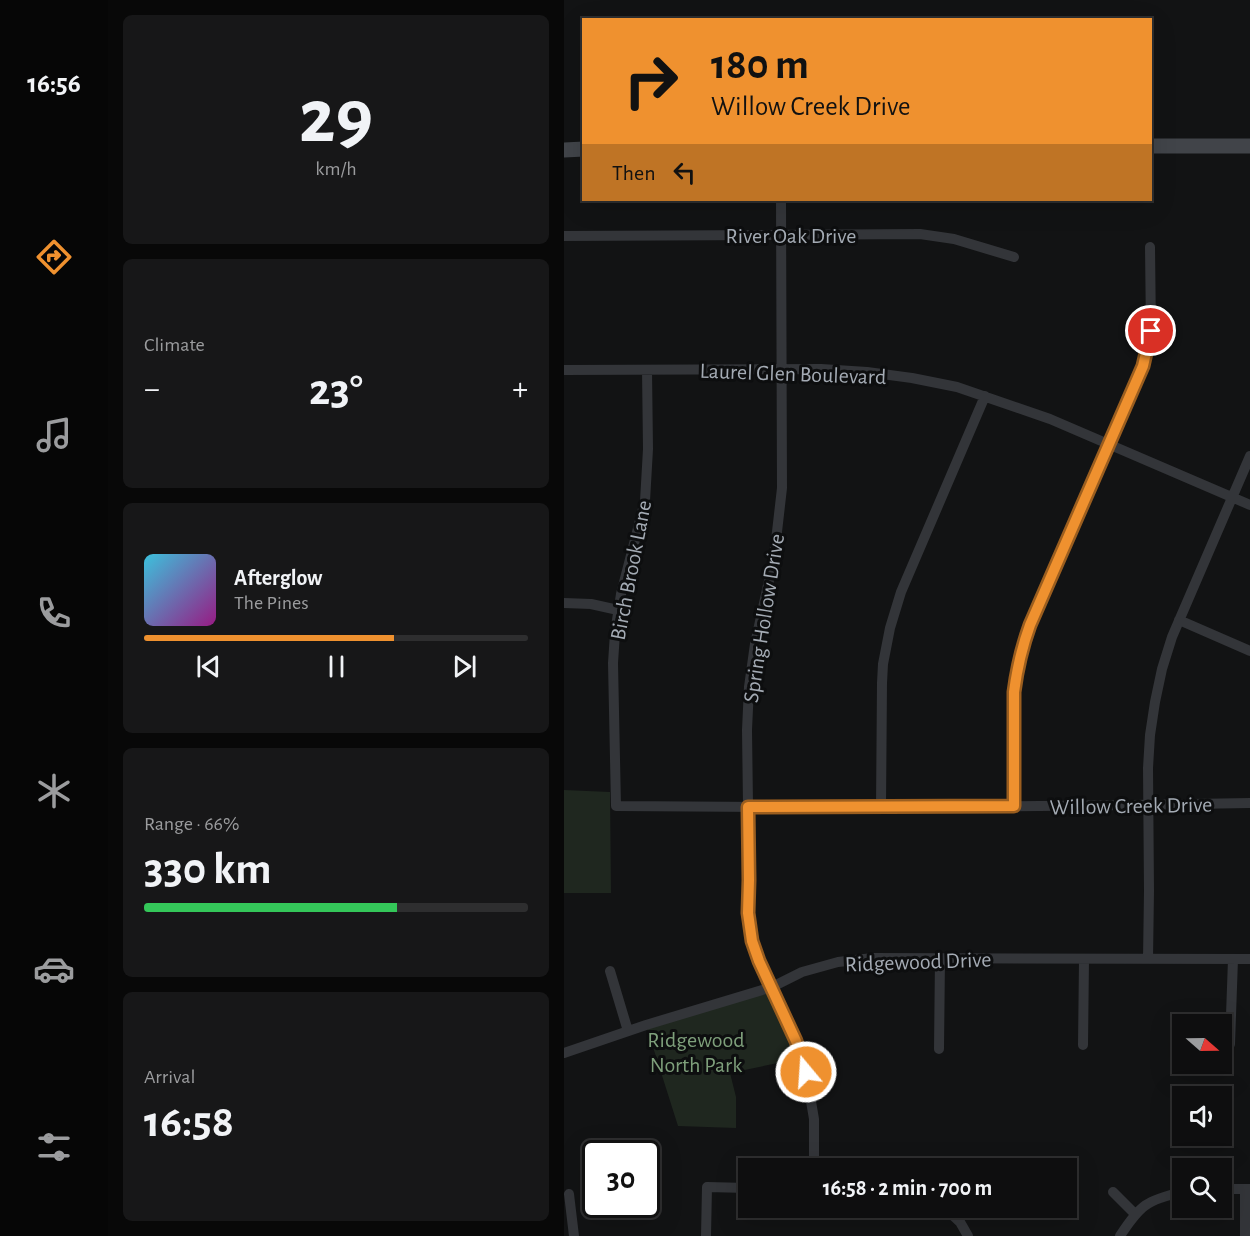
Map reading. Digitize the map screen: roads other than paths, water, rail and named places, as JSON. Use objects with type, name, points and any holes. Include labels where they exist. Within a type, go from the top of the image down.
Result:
[{"type":"street","points":[[1152,146],[1250,146]]},
{"type":"street","points":[[564,150],[582,149]]},
{"type":"street","name":"Spring Hollow Drive","points":[[781,201],[782,488],[774,558],[755,644],[749,687],[747,730],[748,913],[752,941],[759,961],[796,1041],[806,1072],[814,1119],[814,1158]]},
{"type":"street","name":"River Oak Drive","points":[[564,236],[920,234],[970,243],[1014,257]]},
{"type":"street","points":[[1014,806],[1014,692],[1022,650],[1030,625],[1143,366],[1149,343],[1151,319],[1150,247]]},
{"type":"street","name":"Laurel Glen Boulevard","points":[[564,370],[821,369],[901,376],[957,387],[1050,419],[1250,505]]},
{"type":"street","name":"Birch Brook Lane","points":[[616,806],[613,663],[618,610],[645,501],[648,449],[646,370]]},
{"type":"street","points":[[881,807],[882,683],[890,628],[901,592],[985,396]]},
{"type":"street","points":[[1148,959],[1150,735],[1155,702],[1172,637],[1250,456]]},
{"type":"street","points":[[564,603],[591,604],[618,610]]},
{"type":"street","points":[[1179,620],[1250,651]]},
{"type":"street","name":"Willow Creek Drive","points":[[616,806],[881,807],[1250,803]]},
{"type":"street","name":"Ridgewood Drive","points":[[564,1053],[772,987],[802,972],[838,962],[873,958],[1250,959]]},
{"type":"street","points":[[939,1049],[940,958]]},
{"type":"street","points":[[1231,1014],[1233,959]]},
{"type":"street","points":[[1083,1046],[1084,960]]},
{"type":"street","points":[[610,971],[628,1031]]},
{"type":"street","points":[[706,1236],[706,1187],[738,1188]]},
{"type":"street","points":[[1245,1236],[1247,1189]]},
{"type":"street","points":[[1113,1192],[1135,1214]]},
{"type":"street","points":[[569,1194],[573,1236]]},
{"type":"street","points":[[1120,1236],[1135,1214],[1149,1201],[1172,1195]]},
{"type":"street","points":[[957,1218],[968,1236]]},
{"type":"park label","name":"Ridgewood North Park","points":[[696,1052]]}]
